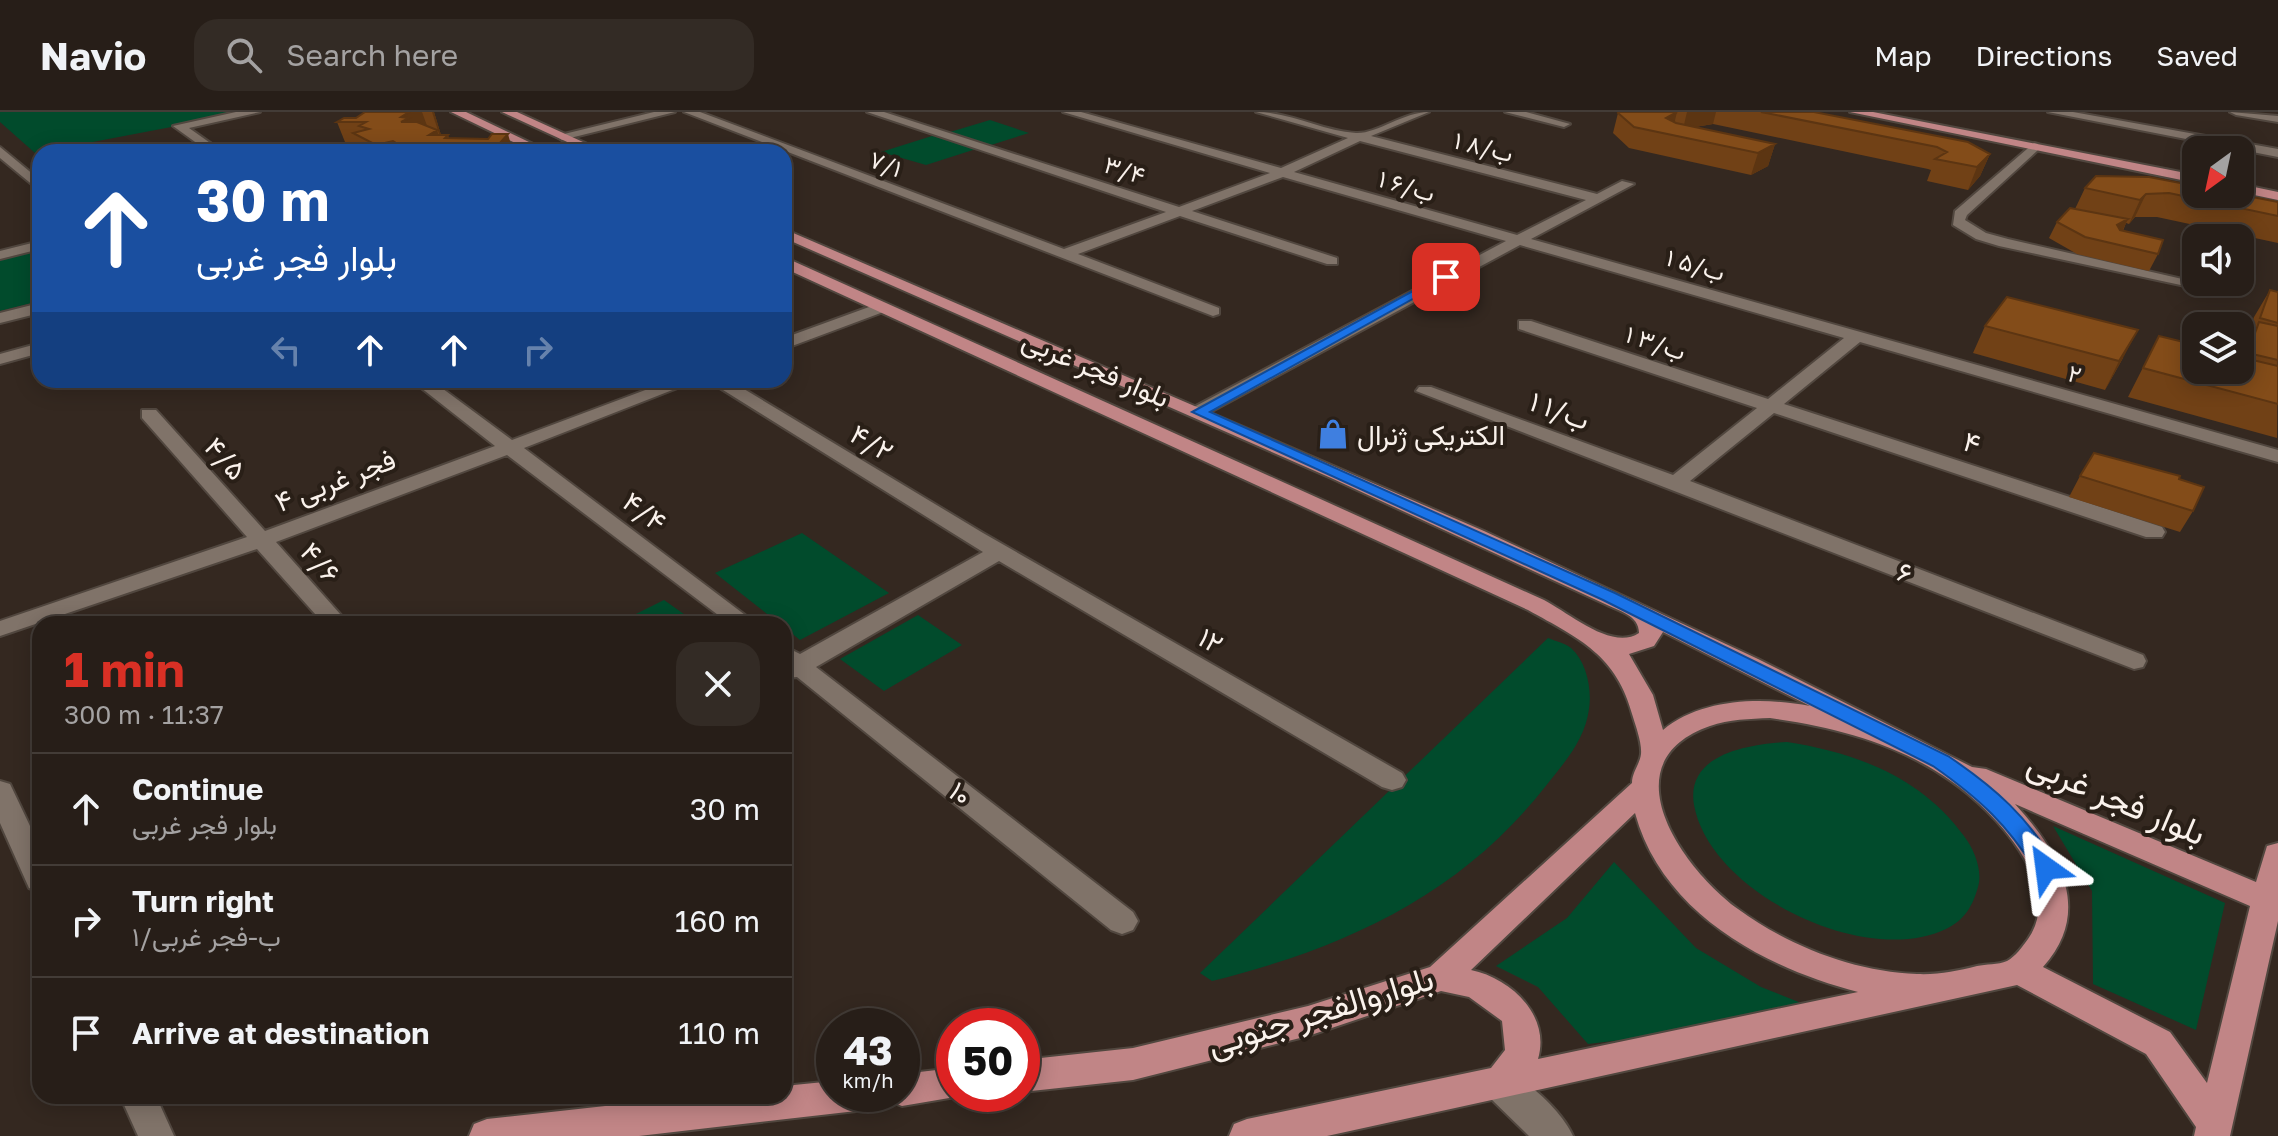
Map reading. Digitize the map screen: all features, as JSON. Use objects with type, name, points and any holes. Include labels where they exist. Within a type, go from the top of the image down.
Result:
[{"type":"main road","points":[[457,112],[527,144]]},
{"type":"main road","points":[[508,112],[580,144]]},
{"type":"main road","points":[[1856,112],[2182,176]]},
{"type":"main road","points":[[1922,112],[2118,149]]},
{"type":"main road","points":[[2254,191],[2278,196]]},
{"type":"main road","name":"بلوار فجر غربی","points":[[792,236],[1199,412],[1641,612],[1884,733]]},
{"type":"main road","name":"بلوار فجر غربی","points":[[792,266],[1536,605],[1607,645],[1632,674],[1645,700],[1654,753]]},
{"type":"main road","points":[[1607,645],[1627,648],[1642,645],[1651,636],[1651,624],[1641,612]]},
{"type":"main road","points":[[1247,1136],[1500,1084],[1931,991],[2019,970],[2046,942],[2055,907],[2046,868],[2022,829],[1986,792],[1941,761],[1884,733],[1826,715],[1770,709],[1721,713],[1681,728],[1654,753],[1644,788],[1652,829],[1679,874],[1726,918],[1789,955],[1860,981],[1931,991]]},
{"type":"main road","name":"بلوار فجر غربی","points":[[1941,761],[2265,899]]},
{"type":"main road","name":"بلواروالفجر جنوبی","points":[[1040,1074],[1133,1064],[1308,1021],[1441,977],[1644,788]]},
{"type":"main road","points":[[2214,1130],[2265,899],[2278,854]]},
{"type":"main road","points":[[2019,970],[2158,1043],[2214,1130]]},
{"type":"main road","points":[[1441,977],[1478,985],[1518,1014],[1523,1054],[1500,1084]]},
{"type":"main road","points":[[792,1102],[816,1099]]},
{"type":"main road","points":[[487,1136],[775,1104]]},
{"type":"street","points":[[205,144],[179,126],[254,112]]},
{"type":"street","points":[[562,136],[669,112]]},
{"type":"street","name":"۷/۱","points":[[690,112],[775,144]]},
{"type":"street","name":"۳/۴","points":[[873,112],[1332,261]]},
{"type":"street","name":"۱ ب/۶","points":[[1069,112],[1520,239]]},
{"type":"street","name":"۱ ب/۸","points":[[1262,112],[1599,199]]},
{"type":"street","points":[[1065,254],[1282,173],[1359,137],[1423,112]]},
{"type":"street","points":[[1511,112],[1564,124]]},
{"type":"street","points":[[2054,112],[2278,153]]},
{"type":"street","points":[[2104,121],[2115,112]]},
{"type":"street","points":[[2236,112],[2278,119]]},
{"type":"street","points":[[2034,147],[1960,214],[1958,222],[1981,236],[2004,243],[2182,283]]},
{"type":"street","points":[[0,151],[32,180]]},
{"type":"street","name":"۷/۱","points":[[792,151],[1213,311]]},
{"type":"street","points":[[1199,412],[1627,184]]},
{"type":"street","name":"۱ ب/۵","points":[[1520,239],[1858,335]]},
{"type":"street","points":[[0,255],[32,247]]},
{"type":"street","points":[[792,341],[880,308]]},
{"type":"street","points":[[0,318],[32,310]]},
{"type":"street","name":"۱ ب/۳","points":[[1525,325],[1772,405]]},
{"type":"street","points":[[1676,483],[1858,335]]},
{"type":"street","name":"۲","points":[[1858,335],[2278,456]]},
{"type":"street","points":[[0,359],[32,350]]},
{"type":"street","name":"۴/۴","points":[[431,388],[734,616]]},
{"type":"street","name":"۴ فجر غربی","points":[[38,616],[261,540],[668,388]]},
{"type":"street","name":"۴/۲","points":[[729,388],[999,552]]},
{"type":"street","name":"۱ ب/۱","points":[[1425,391],[1676,483]]},
{"type":"street","name":"۴","points":[[1772,405],[2154,532]]},
{"type":"street","name":"۴/۵","points":[[149,414],[261,540]]},
{"type":"street","name":"۶","points":[[1676,483],[2134,661]]},
{"type":"street","name":"۴/۶","points":[[261,540],[330,616]]},
{"type":"street","points":[[792,662],[999,552]]},
{"type":"street","name":"۱۲","points":[[999,552],[1392,780]]},
{"type":"street","name":"۴ فجر غربی","points":[[0,629],[32,618]]},
{"type":"street","name":"۱۰","points":[[792,666],[1122,921]]},
{"type":"street","points":[[0,791],[32,863]]},
{"type":"street","points":[[1500,1084],[1555,1136]]},
{"type":"street","points":[[142,1104],[156,1136]]},
{"type":"green space","points":[[0,112],[250,112],[82,144],[32,144],[32,150],[0,122]]},
{"type":"green space","points":[[990,120],[1029,133],[991,145],[950,132]]},
{"type":"green space","points":[[932,136],[976,149],[926,165],[881,152]]},
{"type":"green space","points":[[32,250],[32,303],[0,311],[0,257]]},
{"type":"green space","points":[[802,533],[889,593],[800,640],[792,634],[792,616],[770,616],[715,573]]},
{"type":"green space","points":[[664,600],[687,616],[632,616]]},
{"type":"green space","points":[[918,615],[962,645],[884,691],[840,659]]},
{"type":"green space","points":[[1548,638],[1569,646],[1585,668],[1590,693],[1587,720],[1573,751],[1511,825],[1475,859],[1437,888],[1353,934],[1261,968],[1212,981],[1200,973]]},
{"type":"green space","points":[[1787,742],[1838,753],[1886,771],[1908,783],[1947,815],[1968,841],[1978,867],[1976,894],[1963,917],[1946,929],[1913,938],[1875,938],[1835,930],[1796,915],[1759,893],[1729,867],[1706,837],[1694,805],[1694,787],[1700,774],[1710,763],[1739,749]]},
{"type":"green space","points":[[2053,826],[2225,903],[2196,1030],[2093,984],[2092,891]]},
{"type":"green space","points":[[1614,862],[1696,948],[1761,987],[1831,1015],[1588,1044],[1538,987],[1496,966],[1567,918]]},
{"type":"building","points":[[365,112],[409,112],[401,117],[409,118],[401,122],[417,122],[437,130],[429,135],[488,139],[492,134],[508,134],[499,144],[398,144],[393,141],[374,144],[353,133],[369,129],[359,126],[366,122],[337,122],[344,118],[356,118]]},
{"type":"building","points":[[1619,112],[1677,112],[1666,118],[1676,123],[1775,144],[1758,153],[1634,127]]},
{"type":"building","points":[[1761,112],[1814,112],[1968,142],[1990,154],[1977,167],[1935,159],[1947,152],[1937,147]]},
{"type":"building","points":[[2096,176],[2149,177],[2182,183],[2182,196],[2146,194],[2140,200],[2085,188]]},
{"type":"building","points":[[2254,197],[2278,202],[2278,216],[2240,208],[2254,208]]},
{"type":"building","points":[[2070,208],[2128,219],[2117,225],[2120,230],[2163,240],[2158,254],[2085,237],[2057,222]]},
{"type":"building","points":[[2270,290],[2278,292],[2278,323],[2260,318]]},
{"type":"building","points":[[2007,297],[2138,330],[2119,361],[1985,326]]},
{"type":"building","points":[[2259,322],[2278,326],[2278,360],[2254,354],[2254,336]]},
{"type":"building","points":[[2159,336],[2182,342],[2182,378],[2143,368]]},
{"type":"building","points":[[2254,360],[2278,366],[2278,404],[2203,384],[2254,384]]},
{"type":"building","points":[[2094,453],[2180,476],[2179,479],[2204,487],[2193,511],[2080,476]]},
{"type":"place","name":"الکتریکی ژنرال","points":[[1333,434]]},
{"type":"route","points":[[1446,277],[1199,412],[1609,596],[1941,761],[1986,792],[2022,829],[2046,868]]}]
